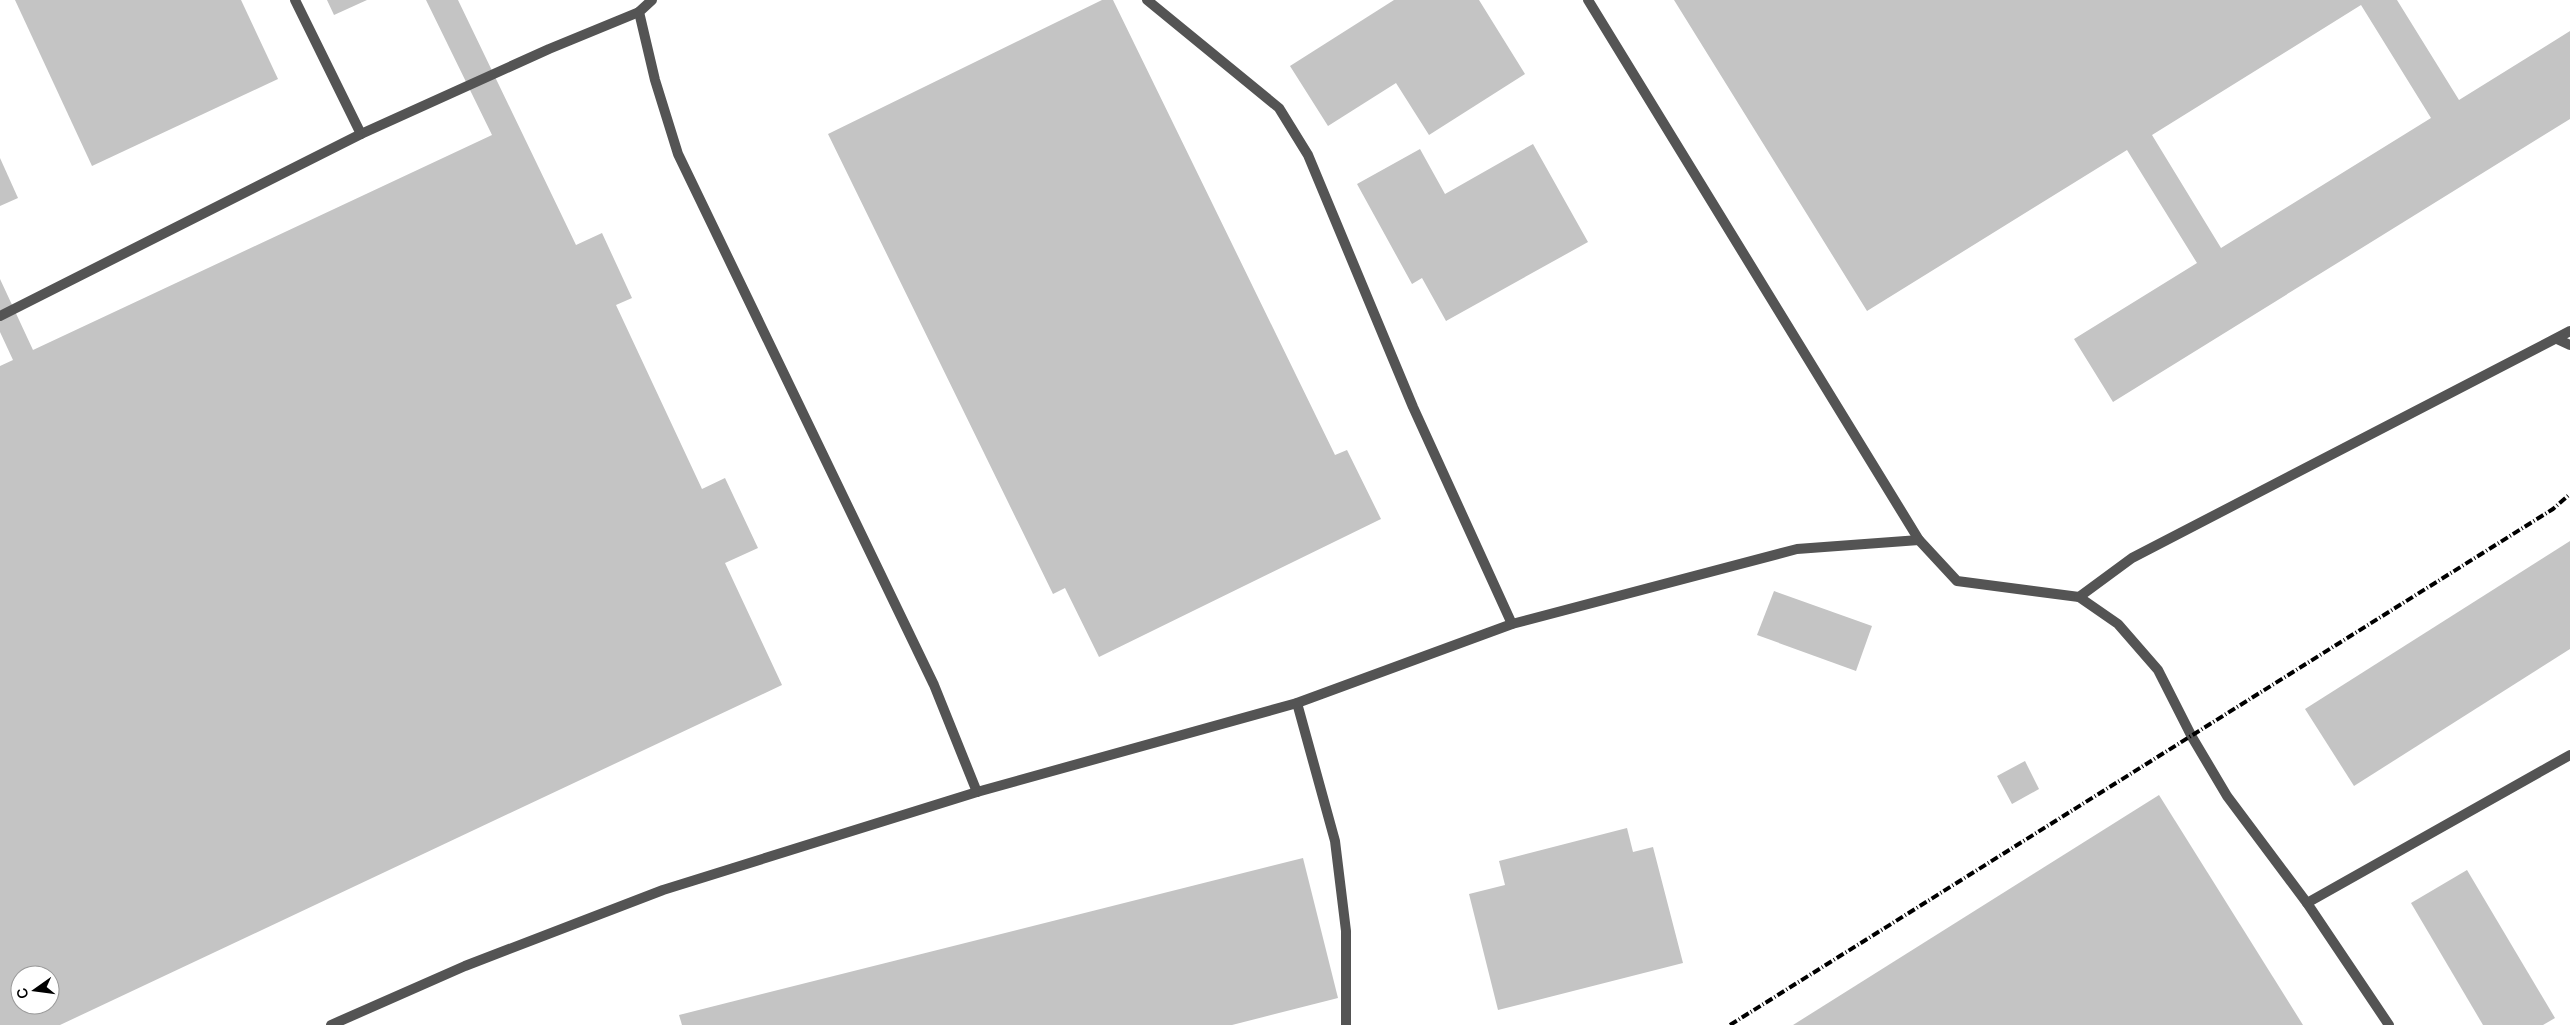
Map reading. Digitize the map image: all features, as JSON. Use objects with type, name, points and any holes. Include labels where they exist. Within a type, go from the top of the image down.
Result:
[{"type":"lane","points":[[296,0],[361,134]]},
{"type":"lane","points":[[0,316],[361,134],[549,49],[639,12],[652,0]]},
{"type":"lane","points":[[1147,0],[1279,108],[1308,155],[1414,407],[1512,624]]},
{"type":"lane","points":[[1588,0],[1919,540],[1957,581],[2078,597],[2118,624],[2158,670],[2192,737],[2227,796],[2307,903],[2389,1025]]},
{"type":"lane","points":[[639,12],[655,80],[678,154],[934,686],[978,792]]},
{"type":"lane","points":[[2078,597],[2132,558],[2557,339],[2570,330]]},
{"type":"lane","points":[[2557,339],[2570,345]]},
{"type":"lane","points":[[330,1025],[465,966],[664,890],[978,792],[1297,703],[1512,624],[1797,549],[1919,540]]},
{"type":"lane","points":[[1297,703],[1335,841],[1346,931],[1346,1025]]},
{"type":"lane","points":[[2307,903],[2570,755]]},
{"type":"building","points":[[15,0],[241,0],[278,79],[92,166]]},
{"type":"building","points":[[327,0],[367,0],[334,15]]},
{"type":"building","points":[[426,0],[458,0],[576,245],[602,233],[632,298],[616,305],[702,489],[725,478],[758,548],[725,563],[782,685],[60,1025],[0,1025],[0,366],[13,360],[0,332],[0,279],[33,350],[492,135]]},
{"type":"building","points":[[1102,0],[1113,0],[1335,455],[1347,450],[1381,519],[1099,657],[1065,588],[1053,594],[828,134]]},
{"type":"building","points":[[1394,0],[1479,0],[1525,74],[1429,135],[1396,83],[1328,126],[1290,66]]},
{"type":"building","points":[[1674,0],[2397,0],[2459,100],[2570,31],[2570,119],[2113,402],[2074,339],[2197,263],[2127,150],[1867,311]],"holes":[[[2361,5],[2431,118],[2221,248],[2152,135]]]},
{"type":"building","points":[[1533,144],[1588,242],[1446,321],[1422,278],[1412,284],[1357,184],[1420,149],[1445,194]]},
{"type":"building","points":[[0,158],[18,198],[0,206]]},
{"type":"building","points":[[2570,541],[2570,649],[2354,786],[2305,709]]},
{"type":"building","points":[[1774,591],[1872,626],[1856,671],[1757,635]]},
{"type":"building","points":[[2025,761],[2039,789],[2012,804],[1997,776]]},
{"type":"building","points":[[2159,795],[2303,1025],[1793,1025]]},
{"type":"building","points":[[1627,828],[1633,852],[1653,847],[1683,963],[1498,1010],[1469,894],[1505,885],[1499,861]]},
{"type":"building","points":[[1303,858],[1338,998],[1232,1025],[682,1025],[679,1015]]},
{"type":"building","points":[[2467,870],[2555,1018],[2543,1025],[2483,1025],[2411,903]]},
{"type":"railway","points":[[1730,1025],[2553,509],[2570,494]]}]
